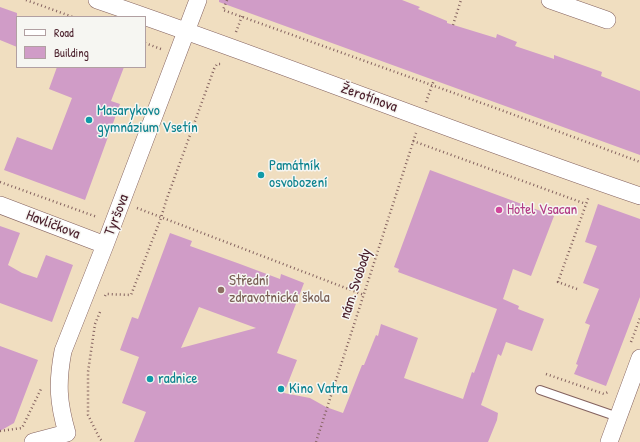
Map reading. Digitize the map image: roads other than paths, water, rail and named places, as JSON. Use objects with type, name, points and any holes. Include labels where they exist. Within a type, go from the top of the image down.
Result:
[{"type":"street","name":"Žerotínova","points":[[97,0],[143,16]]},
{"type":"street","name":"Tyršova","points":[[73,438],[61,411],[58,389],[59,369],[63,351],[106,245],[198,0]]},
{"type":"street","points":[[550,0],[607,20]]},
{"type":"street","name":"Žerotínova","points":[[146,17],[593,181],[640,196]]},
{"type":"street","name":"Havlíčkova","points":[[0,206],[106,245]]},
{"type":"street","points":[[609,442],[618,416],[635,352]]},
{"type":"street","points":[[33,442],[73,438]]},
{"type":"lane","points":[[540,390],[618,416]]},
{"type":"place","name":"Masarykovo gymnázium Vsetín","points":[[89,120]]},
{"type":"place","name":"Památník osvobození","points":[[261,175]]},
{"type":"place","name":"Hotel Vsacan","points":[[499,210]]},
{"type":"place","name":"Střední zdravotnická škola","points":[[221,290]]},
{"type":"place","name":"radnice","points":[[150,379]]},
{"type":"place","name":"Kino Vatra","points":[[281,389]]}]
